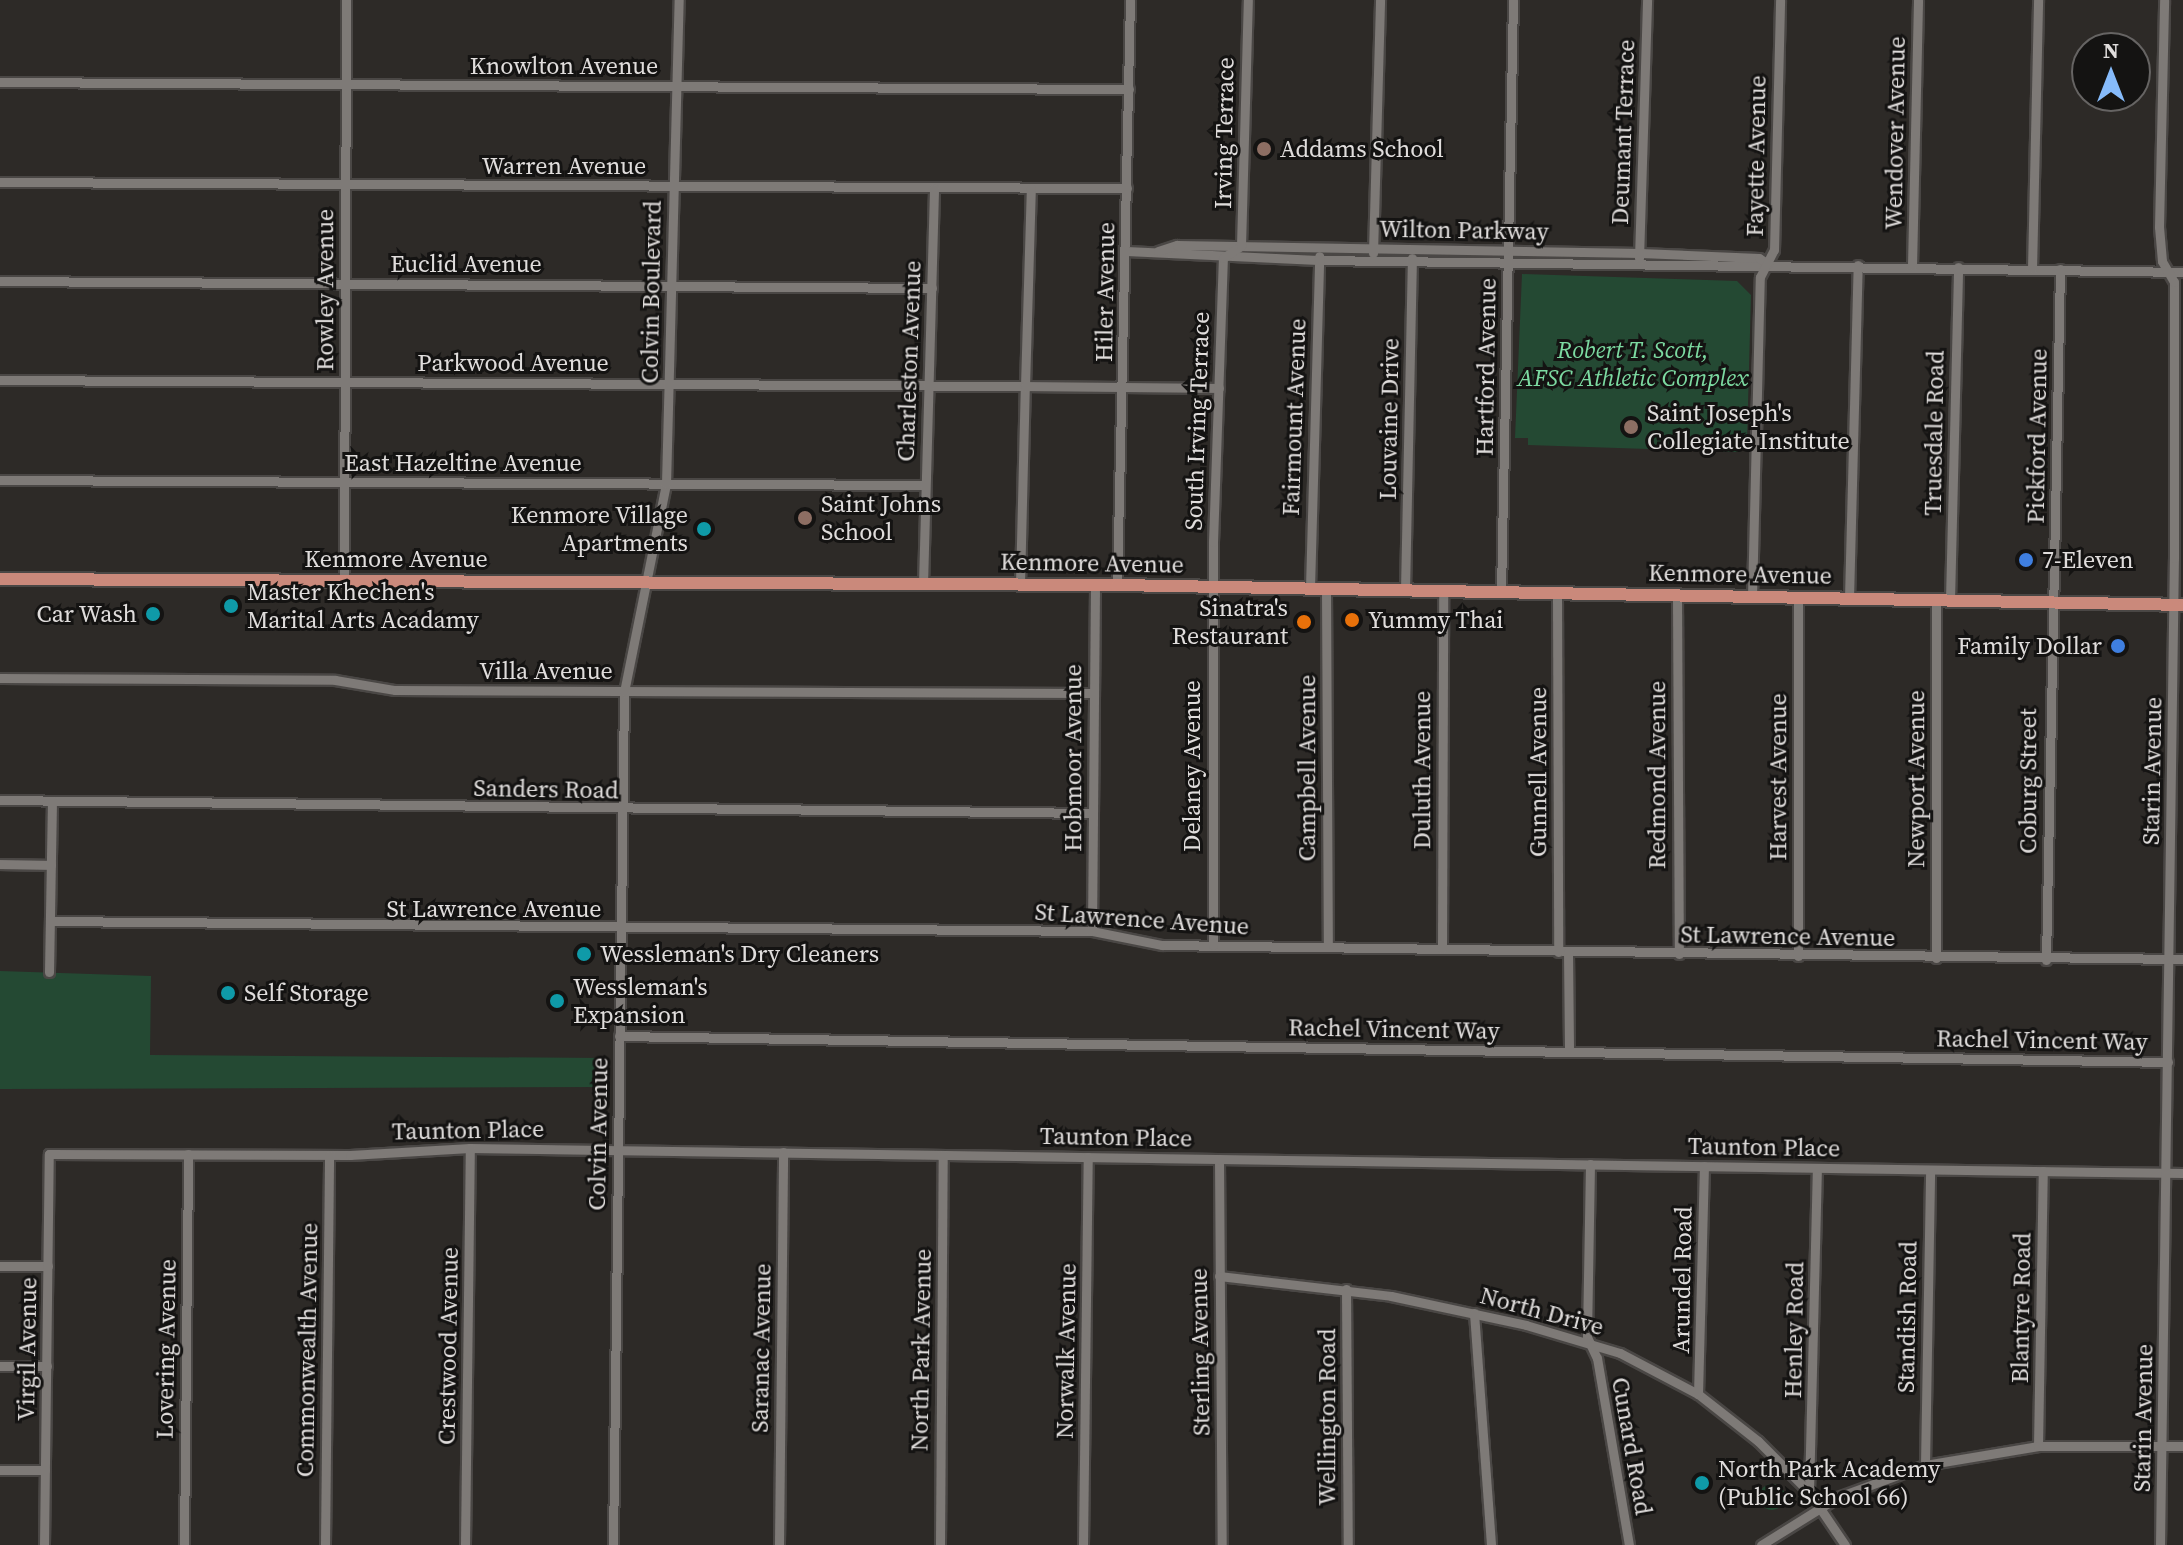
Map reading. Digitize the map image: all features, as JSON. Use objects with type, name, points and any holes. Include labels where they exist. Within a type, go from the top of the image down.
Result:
[{"type":"main road","name":"Kenmore Avenue","points":[[0,579],[1117,585],[2178,604]]},
{"type":"street","name":"Rowley Avenue","points":[[344,581],[346,0]]},
{"type":"street","name":"Colvin Boulevard","points":[[644,582],[666,484],[679,0]]},
{"type":"street","name":"Hiler Avenue","points":[[1117,585],[1130,0]]},
{"type":"street","name":"Irving Terrace","points":[[1241,246],[1248,0]]},
{"type":"street","points":[[1372,261],[1380,0]]},
{"type":"street","name":"Hartford Avenue","points":[[1501,592],[1513,0]]},
{"type":"street","name":"Deumant Terrace","points":[[1639,265],[1647,0]]},
{"type":"street","name":"Fayette Avenue","points":[[1752,597],[1760,277],[1774,250],[1780,0]]},
{"type":"street","name":"Wendover Avenue","points":[[1912,266],[1918,0]]},
{"type":"street","points":[[2032,269],[2038,0]]},
{"type":"street","name":"Starin Avenue","points":[[2160,1545],[2178,604],[2174,282],[2162,261],[2159,227],[2164,0]]},
{"type":"street","name":"Knowlton Avenue","points":[[0,82],[1129,89]]},
{"type":"street","name":"Warren Avenue","points":[[0,182],[1127,188]]},
{"type":"street","name":"Charleston Avenue","points":[[923,584],[934,188]]},
{"type":"street","points":[[1020,584],[1031,188]]},
{"type":"street","name":"Wilton Parkway","points":[[1158,251],[1177,245],[1373,248],[1639,265],[2060,269]]},
{"type":"street","points":[[1223,258],[1241,246]]},
{"type":"street","name":"Fairmount Avenue","points":[[1310,588],[1319,247]]},
{"type":"street","name":"Louvaine Drive","points":[[1405,590],[1413,249]]},
{"type":"street","name":"Wilton Parkway","points":[[1126,251],[1223,258],[1412,262],[1640,253],[1759,258],[1768,264]]},
{"type":"street","name":"South Irving Terrace","points":[[1213,587],[1223,258]]},
{"type":"street","points":[[1849,598],[1858,265]]},
{"type":"street","name":"Truesdale Road","points":[[1943,600],[1958,267]]},
{"type":"street","points":[[2060,269],[2183,272]]},
{"type":"street","name":"Pickford Avenue","points":[[2052,602],[2060,269]]},
{"type":"street","name":"Euclid Avenue","points":[[0,281],[932,288]]},
{"type":"street","name":"Parkwood Avenue","points":[[0,380],[1219,388]]},
{"type":"street","name":"East Hazeltine Avenue","points":[[0,480],[925,485]]},
{"type":"street","name":"Colvin Avenue","points":[[613,1545],[624,692],[644,582]]},
{"type":"street","name":"Hobmoor Avenue","points":[[1092,931],[1095,585]]},
{"type":"street","name":"Delaney Avenue","points":[[1213,587],[1213,945]]},
{"type":"street","name":"Campbell Avenue","points":[[1326,589],[1328,947]]},
{"type":"street","name":"Duluth Avenue","points":[[1442,949],[1443,591]]},
{"type":"street","name":"Gunnell Avenue","points":[[1557,593],[1563,952],[1569,1052]]},
{"type":"street","name":"Redmond Avenue","points":[[1677,595],[1679,954]]},
{"type":"street","name":"Harvest Avenue","points":[[1798,597],[1798,956]]},
{"type":"street","name":"Newport Avenue","points":[[1936,958],[1943,600]]},
{"type":"street","name":"Coburg Street","points":[[2046,960],[2052,602]]},
{"type":"street","name":"Villa Avenue","points":[[0,678],[335,680],[387,690],[1093,693]]},
{"type":"street","name":"Sanders Road","points":[[0,800],[622,810],[1092,813]]},
{"type":"street","points":[[49,972],[52,801]]},
{"type":"street","points":[[0,864],[51,865]]},
{"type":"street","name":"St Lawrence Avenue","points":[[50,921],[621,930],[1092,931],[1153,944],[2046,960],[2183,959]]},
{"type":"street","name":"Rachel Vincent Way","points":[[619,1036],[2168,1062]]},
{"type":"street","name":"Taunton Place","points":[[49,1154],[329,1155],[470,1148],[2183,1173]]},
{"type":"street","name":"Crestwood Avenue","points":[[465,1545],[470,1148]]},
{"type":"street","name":"Saranac Avenue","points":[[779,1545],[783,1152]]},
{"type":"street","name":"Virgil Avenue","points":[[44,1545],[49,1154]]},
{"type":"street","name":"Lovering Avenue","points":[[184,1545],[188,1154]]},
{"type":"street","name":"Commonwealth Avenue","points":[[325,1545],[329,1155]]},
{"type":"street","name":"North Park Avenue","points":[[940,1545],[943,1155]]},
{"type":"street","name":"Norwalk Avenue","points":[[1083,1545],[1088,1157]]},
{"type":"street","name":"Sterling Avenue","points":[[1219,1159],[1222,1545]]},
{"type":"street","name":"Cunard Road","points":[[1590,1164],[1589,1343],[1597,1358],[1629,1545]]},
{"type":"street","name":"Arundel Road","points":[[1698,1394],[1704,1166]]},
{"type":"street","name":"Henley Road","points":[[1809,1492],[1817,1168]]},
{"type":"street","name":"Standish Road","points":[[1925,1465],[1930,1170]]},
{"type":"street","name":"Blantyre Road","points":[[2038,1446],[2043,1171]]},
{"type":"street","points":[[0,1266],[48,1266]]},
{"type":"street","name":"North Drive","points":[[1219,1276],[1346,1289],[1474,1313],[1589,1343],[1646,1365],[1698,1394],[1758,1441],[1820,1506]]},
{"type":"street","name":"Wellington Road","points":[[1346,1289],[1348,1545]]},
{"type":"street","points":[[1474,1313],[1491,1545]]},
{"type":"street","points":[[0,1366],[47,1366]]},
{"type":"street","points":[[1761,1545],[1820,1506],[1925,1465],[2038,1446],[2183,1446]]},
{"type":"street","points":[[0,1470],[45,1470]]},
{"type":"street","points":[[1820,1506],[1845,1545]]},
{"type":"green space","name":"Robert T. Scott, AFSC Athletic Complex","points":[[1522,274],[1737,281],[1751,295],[1747,441],[1738,452],[1528,445],[1528,438],[1515,438]]},
{"type":"green space","points":[[0,971],[151,976],[150,1055],[604,1058],[606,1087],[0,1089]]},
{"type":"green space","points":[[1772,1484],[1781,1488],[1785,1497],[1781,1506],[1772,1510],[1763,1506],[1759,1497],[1763,1488]]},
{"type":"place","name":"Addams School","points":[[1264,149]]},
{"type":"place","name":"Saint Joseph's Collegiate Institute","points":[[1631,427]]},
{"type":"place","name":"Saint Johns School","points":[[805,518]]},
{"type":"place","name":"Kenmore Village Apartments","points":[[704,529]]},
{"type":"place","name":"7-Eleven","points":[[2026,560]]},
{"type":"place","name":"Master Khechen's Marital Arts Acadamy","points":[[231,606]]},
{"type":"place","name":"Car Wash","points":[[153,614]]},
{"type":"place","name":"Yummy Thai","points":[[1352,620]]},
{"type":"place","name":"Sinatra's Restaurant","points":[[1304,622]]},
{"type":"place","name":"Family Dollar","points":[[2118,646]]},
{"type":"place","name":"Wessleman's Dry Cleaners","points":[[584,954]]},
{"type":"place","name":"Self Storage","points":[[228,993]]},
{"type":"place","name":"Wessleman's Expansion","points":[[557,1001]]},
{"type":"place","name":"North Park Academy (Public School 66)","points":[[1702,1483]]}]
